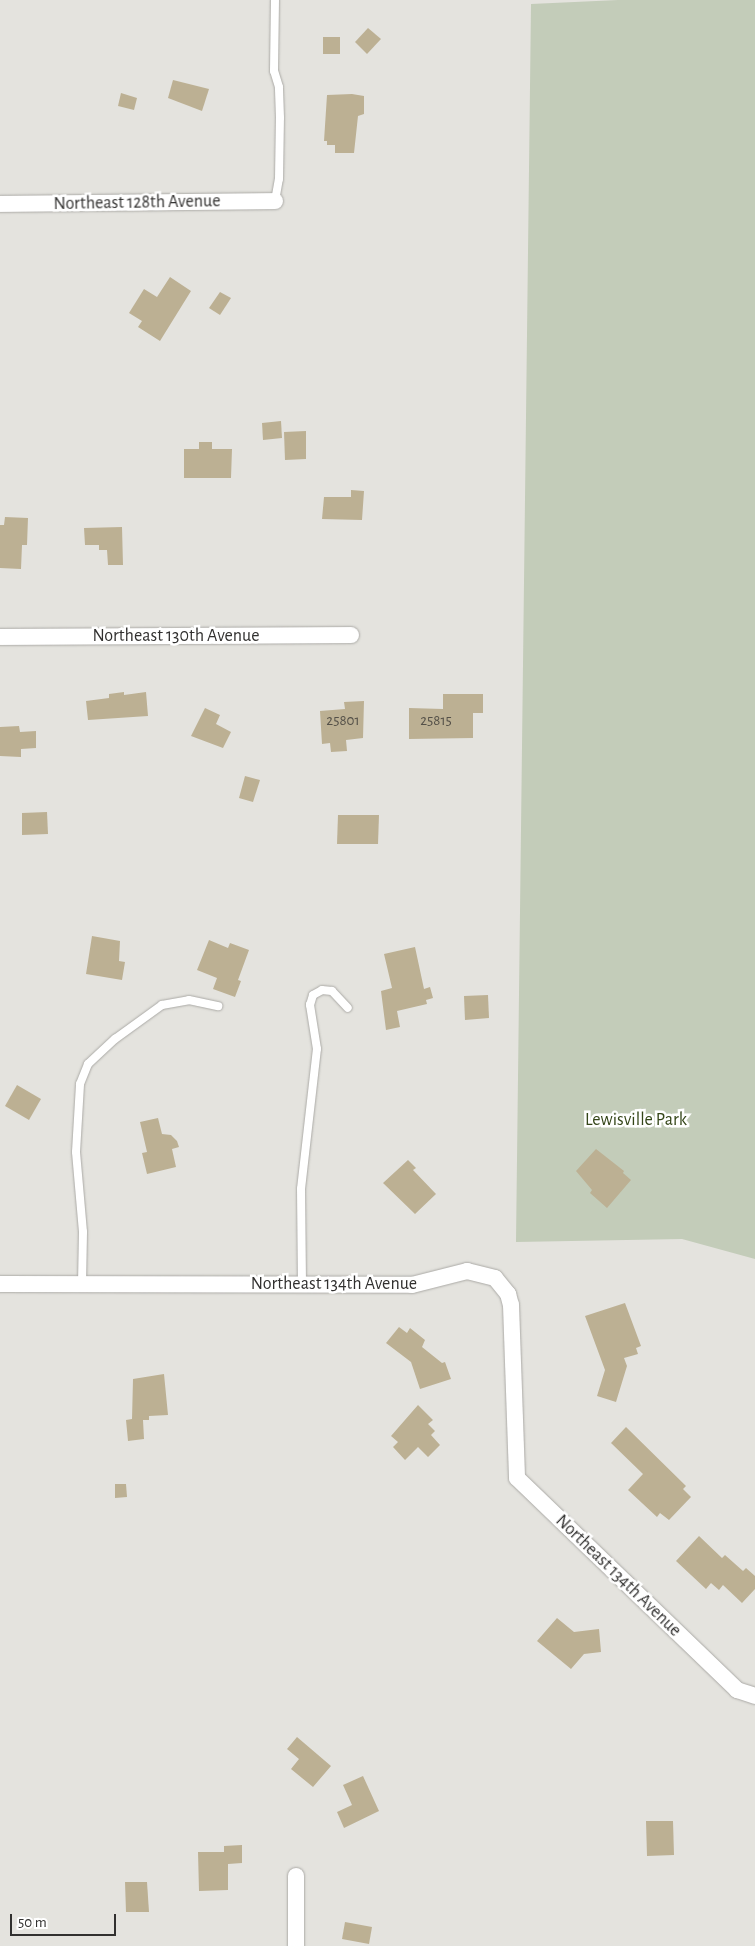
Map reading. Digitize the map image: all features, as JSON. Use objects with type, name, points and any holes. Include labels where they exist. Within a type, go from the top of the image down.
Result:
[{"type":"street","name":"Northeast 128th Avenue","points":[[0,204],[275,201]]},
{"type":"street","name":"Northeast 130th Avenue","points":[[0,637],[351,635]]},
{"type":"street","name":"Northeast 134th Avenue","points":[[0,1284],[412,1285],[477,1272],[502,1285],[511,1304],[517,1478],[737,1690],[755,1696]]},
{"type":"street","points":[[296,1876],[296,1946]]},
{"type":"lane","points":[[275,0],[274,71],[278,87],[280,118],[279,179],[275,201]]},
{"type":"lane","points":[[302,1284],[301,1188],[317,1049],[310,1005],[313,995],[322,990],[332,991],[348,1008]]},
{"type":"lane","points":[[82,1284],[83,1232],[76,1152],[80,1084],[88,1064],[114,1038],[162,1005],[189,1000],[218,1006]]},
{"type":"green space","name":"Lewisville Park","points":[[618,0],[755,0],[755,1259],[682,1239],[516,1242],[531,4]]},
{"type":"building","points":[[368,28],[381,39],[367,54],[355,42]]},
{"type":"building","points":[[323,37],[340,37],[340,54],[323,54]]},
{"type":"building","points":[[173,80],[209,89],[202,111],[168,98]]},
{"type":"building","points":[[121,93],[137,98],[134,110],[118,106]]},
{"type":"building","points":[[352,94],[364,96],[364,114],[358,116],[354,153],[335,153],[335,145],[327,145],[327,141],[324,141],[327,95]]},
{"type":"building","points":[[170,277],[191,291],[160,341],[138,327],[142,321],[129,313],[144,289],[157,297]]},
{"type":"building","points":[[220,292],[231,298],[220,315],[209,308]]},
{"type":"building","points":[[281,421],[282,438],[263,440],[262,423]]},
{"type":"building","points":[[306,431],[306,459],[285,460],[284,432]]},
{"type":"building","points":[[199,442],[212,442],[212,449],[232,449],[231,478],[184,478],[184,449],[199,449]]},
{"type":"building","points":[[351,490],[364,491],[362,520],[322,519],[324,497],[351,497]]},
{"type":"building","points":[[5,517],[28,518],[27,545],[22,545],[21,569],[0,568],[0,525],[4,525]]},
{"type":"building","points":[[122,527],[123,565],[108,565],[107,550],[99,550],[99,545],[85,545],[84,528]]},
{"type":"building","points":[[124,692],[124,695],[146,692],[148,716],[88,720],[86,701],[109,698],[109,694]]},
{"type":"building","points":[[443,694],[483,694],[483,713],[473,713],[473,738],[409,739],[409,708],[443,709]]},
{"type":"building","points":[[364,701],[363,738],[346,740],[347,751],[331,752],[330,743],[322,744],[320,711],[345,709],[344,702]]},
{"type":"building","points":[[205,708],[220,715],[216,724],[231,732],[223,748],[191,736]]},
{"type":"building","points":[[19,726],[20,732],[36,731],[36,748],[21,749],[21,757],[0,756],[0,727]]},
{"type":"building","points":[[245,776],[260,780],[253,802],[239,798]]},
{"type":"building","points":[[47,812],[48,834],[22,835],[22,813]]},
{"type":"building","points":[[338,815],[379,815],[378,844],[337,844]]},
{"type":"building","points":[[92,936],[120,941],[119,961],[125,962],[122,980],[86,974]]},
{"type":"building","points":[[209,940],[228,948],[230,943],[249,950],[238,980],[241,981],[235,997],[213,989],[217,978],[197,970]]},
{"type":"building","points":[[415,947],[424,989],[430,987],[433,998],[426,1000],[427,1004],[397,1011],[400,1027],[386,1030],[381,991],[392,988],[384,954]]},
{"type":"building","points":[[488,995],[489,1018],[465,1020],[464,996]]},
{"type":"building","points":[[17,1085],[41,1099],[29,1120],[5,1106]]},
{"type":"building","points":[[158,1118],[162,1134],[171,1135],[177,1141],[179,1147],[172,1149],[176,1167],[147,1174],[142,1153],[147,1152],[140,1122]]},
{"type":"building","points":[[596,1149],[624,1171],[623,1173],[631,1180],[607,1208],[590,1193],[592,1190],[576,1171]]},
{"type":"building","points":[[408,1160],[416,1168],[413,1170],[436,1194],[415,1214],[383,1183]]},
{"type":"building","points":[[625,1303],[641,1346],[636,1348],[638,1354],[624,1358],[627,1366],[616,1402],[597,1396],[605,1370],[585,1316]]},
{"type":"building","points":[[399,1327],[407,1333],[410,1328],[425,1340],[422,1347],[442,1363],[445,1362],[451,1379],[420,1389],[411,1362],[386,1343]]},
{"type":"building","points":[[164,1374],[168,1415],[149,1416],[149,1420],[143,1420],[144,1439],[128,1441],[126,1420],[132,1419],[133,1379]]},
{"type":"building","points":[[418,1405],[433,1420],[428,1424],[435,1431],[431,1435],[440,1445],[428,1457],[418,1447],[405,1460],[393,1447],[398,1442],[391,1436]]},
{"type":"building","points":[[626,1427],[686,1486],[683,1489],[691,1497],[669,1520],[660,1513],[657,1517],[628,1490],[643,1474],[611,1443]]},
{"type":"building","points":[[115,1484],[126,1484],[127,1497],[115,1498]]},
{"type":"building","points":[[699,1536],[722,1558],[725,1555],[743,1571],[746,1568],[755,1576],[755,1589],[742,1603],[723,1585],[719,1590],[711,1583],[706,1589],[676,1561]]},
{"type":"building","points":[[557,1618],[574,1632],[599,1629],[601,1652],[584,1654],[571,1669],[537,1641]]},
{"type":"building","points":[[297,1737],[331,1766],[313,1787],[291,1769],[299,1759],[287,1749]]},
{"type":"building","points":[[363,1776],[379,1811],[344,1828],[337,1812],[352,1805],[343,1785]]},
{"type":"building","points":[[646,1821],[673,1821],[674,1855],[647,1856]]},
{"type":"building","points":[[242,1845],[242,1863],[228,1864],[228,1890],[199,1891],[198,1852],[224,1852],[224,1846]]},
{"type":"building","points":[[125,1882],[147,1882],[149,1912],[126,1912]]},
{"type":"building","points":[[345,1922],[372,1927],[369,1944],[342,1939]]}]
